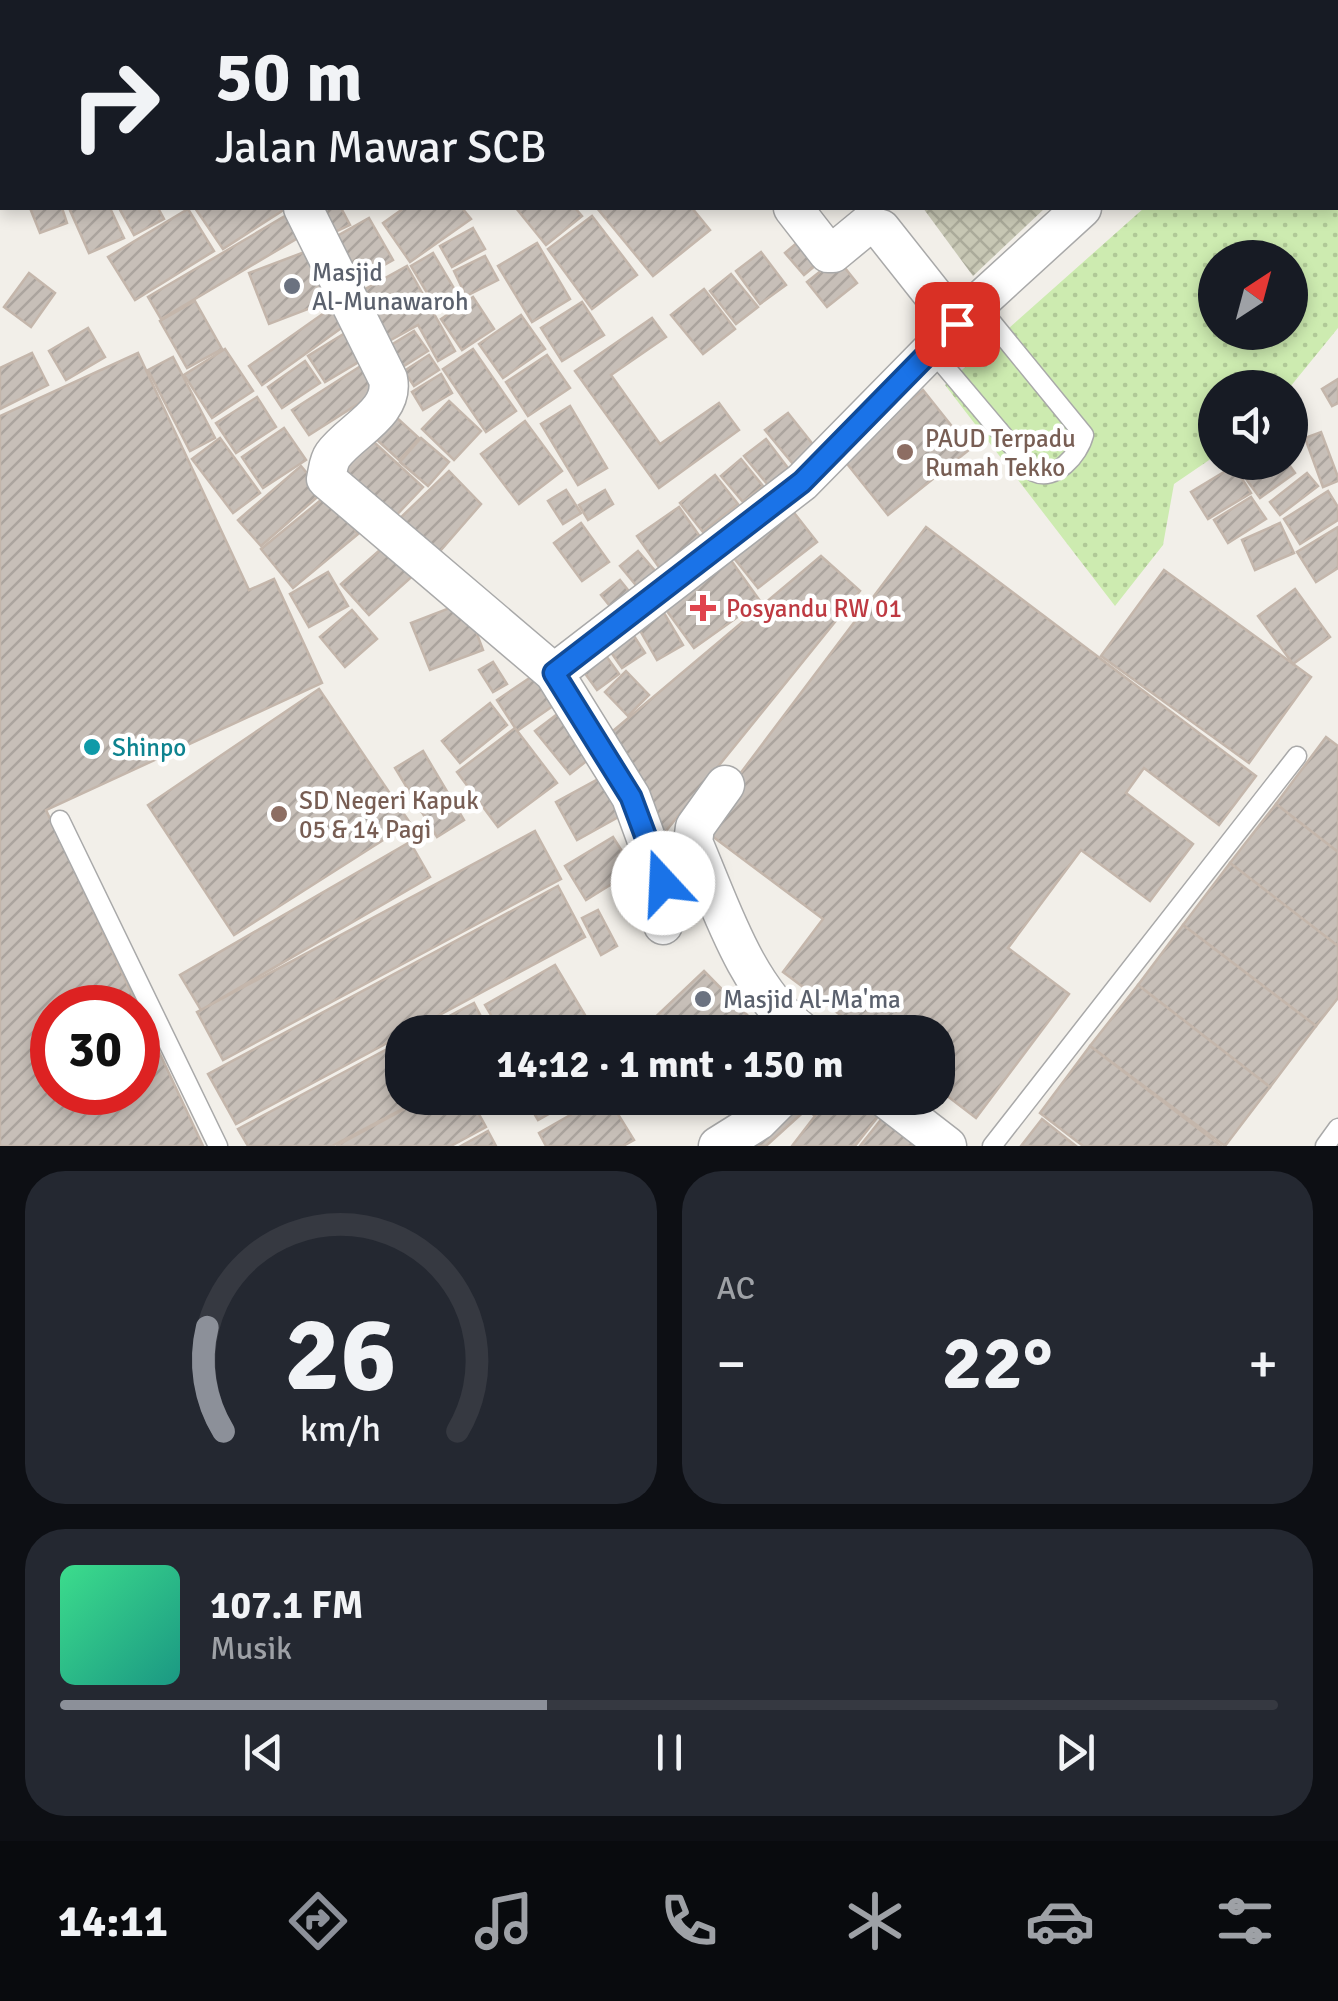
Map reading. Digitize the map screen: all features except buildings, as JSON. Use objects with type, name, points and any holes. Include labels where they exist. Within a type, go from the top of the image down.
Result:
[{"type":"street","points":[[304,210],[390,390],[384,404],[333,454],[326,478],[554,673],[631,797],[671,907],[664,925]]},
{"type":"street","points":[[795,210],[828,253],[867,225],[882,229],[955,326]]},
{"type":"street","points":[[554,673],[802,482],[955,326],[1080,210]]},
{"type":"street","points":[[725,785],[696,827],[693,842],[744,957],[782,1015]]},
{"type":"street","points":[[718,1146],[764,1115]]},
{"type":"street","points":[[907,1115],[947,1146]]},
{"type":"lane","points":[[955,326],[1084,435],[1078,450],[1052,475],[1034,472],[955,326]]},
{"type":"lane","points":[[992,1146],[1297,756]]},
{"type":"lane","points":[[60,820],[218,1146]]},
{"type":"lane","points":[[1325,1146],[1338,1128]]},
{"type":"shaded area","points":[[924,210],[1043,210],[973,276]]},
{"type":"green space","points":[[1142,210],[1338,210],[1338,328],[1304,370],[1198,370],[1198,468],[1174,484],[1163,545],[1115,606],[945,385]]},
{"type":"place","name":"Masjid Al-Munawaroh","points":[[292,286]]},
{"type":"place","name":"PAUD Terpadu Rumah Tekko","points":[[905,452]]},
{"type":"place","name":"Posyandu RW 01","points":[[703,608]]},
{"type":"place","name":"Shinpo","points":[[92,747]]},
{"type":"place","name":"SD Negeri Kapuk 05 & 14 Pagi","points":[[279,814]]},
{"type":"place","name":"Masjid Al-Ma'ma","points":[[703,999]]},
{"type":"route","points":[[663,883],[631,797],[554,673],[802,482],[957,324]]}]
